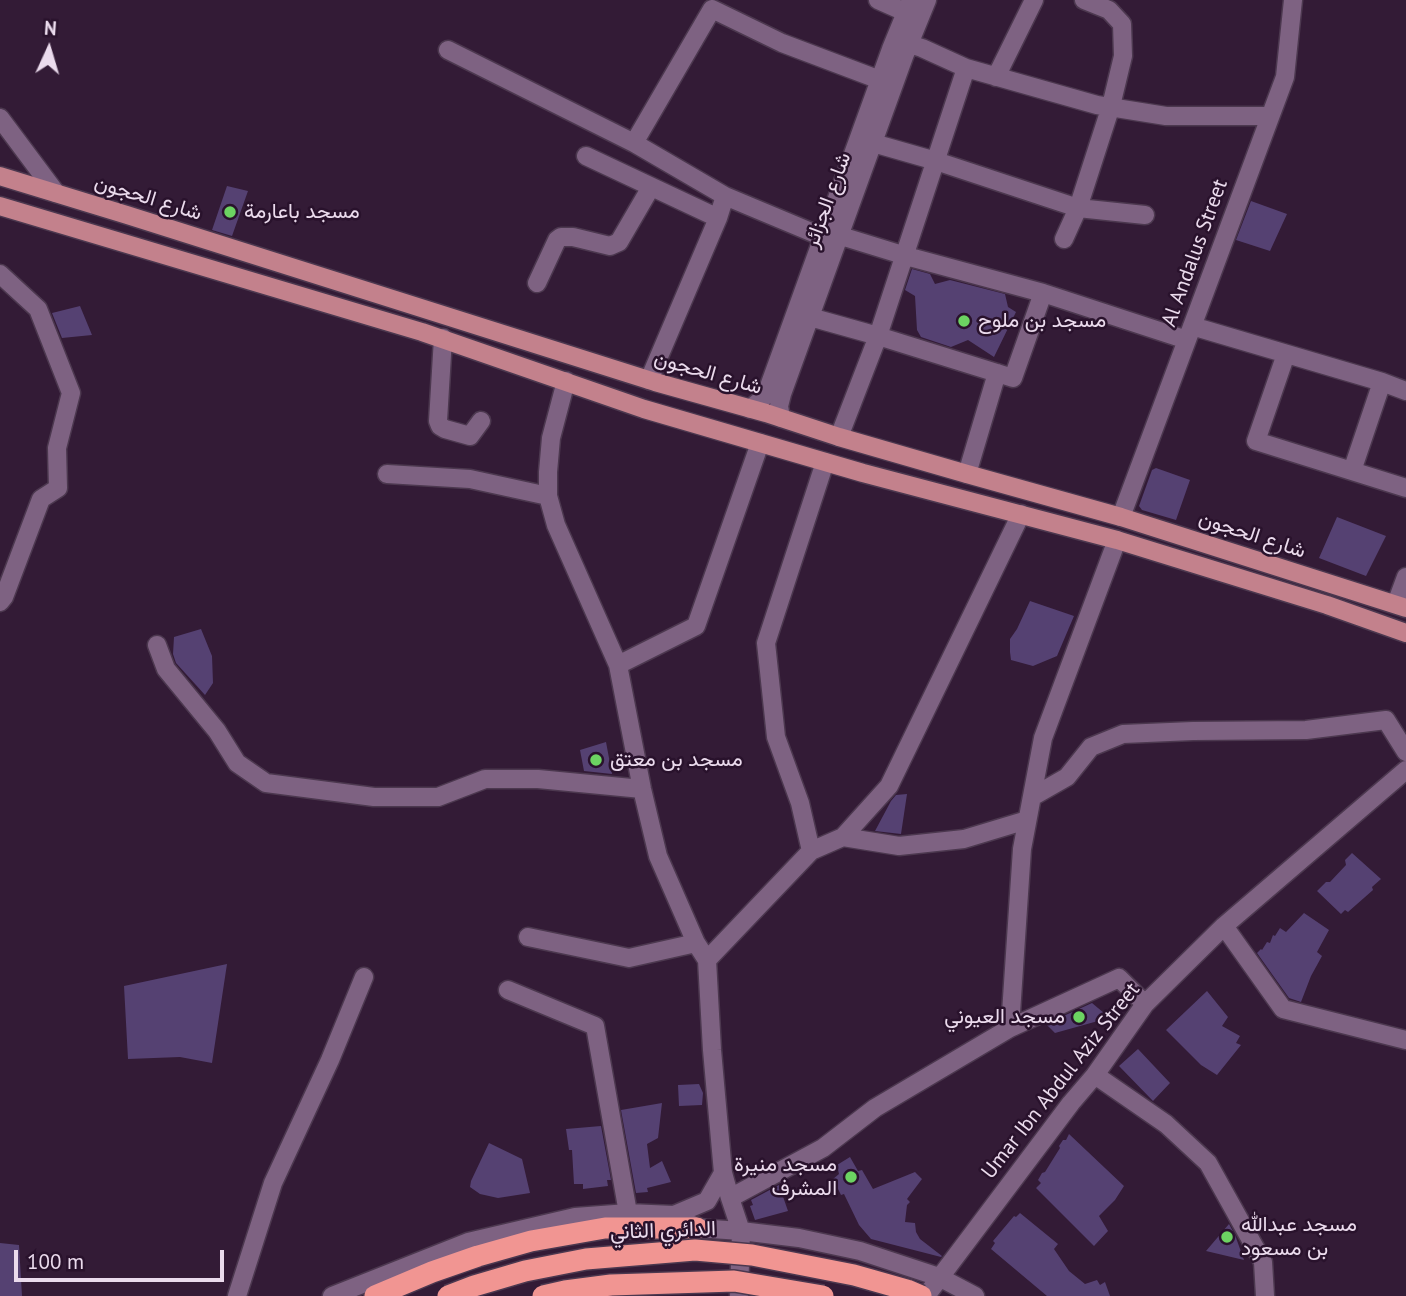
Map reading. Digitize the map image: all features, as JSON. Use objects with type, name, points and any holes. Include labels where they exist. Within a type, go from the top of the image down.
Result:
[{"type":"highway","points":[[375,1296],[432,1272],[531,1241],[605,1228],[697,1228]]},
{"type":"highway","name":"الدائري الثاني","points":[[448,1296],[525,1271],[586,1259],[695,1250],[752,1255],[854,1275],[923,1296]]},
{"type":"highway","points":[[543,1296],[611,1285],[734,1281],[823,1296]]},
{"type":"main road","name":"شارع الحجون","points":[[0,176],[649,380],[1121,517],[1401,606]]},
{"type":"main road","name":"شارع الحجون","points":[[0,206],[443,338],[644,409],[825,462],[1116,540],[1327,605],[1406,633]]},
{"type":"street","points":[[878,0],[908,6]]},
{"type":"street","name":"شارع الجزائر","points":[[781,418],[780,400],[810,317],[829,235],[873,142],[927,0]]},
{"type":"street","points":[[996,77],[1034,0]]},
{"type":"street","points":[[1064,239],[1078,208],[1111,106],[1123,56],[1122,24],[1109,10],[1084,0]]},
{"type":"street","name":"Al Andalus Street","points":[[1121,517],[1285,77],[1291,1]]},
{"type":"street","name":"شارع الجزائر","points":[[750,409],[763,398],[768,389],[829,235],[880,80],[908,6]]},
{"type":"street","points":[[634,143],[712,9],[782,43],[880,80]]},
{"type":"street","points":[[909,44],[966,68],[1097,105],[1166,116],[1270,116]]},
{"type":"street","points":[[448,50],[634,143],[725,196],[829,235],[1190,333],[1286,354],[1406,391]]},
{"type":"street","points":[[839,437],[906,256],[966,68]]},
{"type":"street","points":[[0,118],[57,193]]},
{"type":"street","points":[[873,142],[1078,208],[1145,215]]},
{"type":"street","points":[[586,156],[718,218]]},
{"type":"street","points":[[537,283],[557,240],[561,237],[573,237],[610,246],[619,242],[651,187]]},
{"type":"street","points":[[649,380],[725,196]]},
{"type":"street","points":[[0,274],[37,309],[71,393],[57,448],[58,488],[41,499],[0,602]]},
{"type":"street","points":[[810,317],[1013,378],[1043,293]]},
{"type":"street","points":[[443,338],[438,421],[440,426],[470,436],[481,421]]},
{"type":"street","points":[[1286,354],[1256,441],[1406,488]]},
{"type":"street","points":[[967,474],[998,373]]},
{"type":"street","points":[[566,382],[551,438],[548,496],[556,525],[618,665],[658,856],[696,943],[707,960],[723,1173],[741,1231],[739,1296]]},
{"type":"street","points":[[1352,471],[1382,382]]},
{"type":"street","points":[[618,665],[696,626],[760,443]]},
{"type":"street","points":[[811,851],[800,803],[776,737],[766,643],[825,462]]},
{"type":"street","points":[[387,474],[470,479],[548,496]]},
{"type":"street","points":[[707,960],[811,851],[843,837],[889,786],[1021,514]]},
{"type":"street","points":[[1010,1028],[1022,849],[1043,738],[1116,540]]},
{"type":"street","points":[[1401,606],[1406,577]]},
{"type":"street","points":[[157,645],[166,669],[216,731],[237,763],[267,783],[374,797],[438,797],[485,779],[538,779],[642,789]]},
{"type":"street","points":[[1032,797],[1067,777],[1091,747],[1123,734],[1306,730],[1386,720],[1406,752]]},
{"type":"street","name":"Umar Ibn Abdul Aziz Street","points":[[923,1296],[1095,1075],[1145,1004],[1224,926],[1404,777]]},
{"type":"street","points":[[843,837],[899,846],[964,839],[1027,820]]},
{"type":"street","points":[[1224,926],[1283,1009],[1406,1040]]},
{"type":"street","points":[[528,937],[629,958],[696,943]]},
{"type":"street","points":[[237,1296],[272,1183],[330,1060],[364,977]]},
{"type":"street","points":[[730,1198],[823,1149],[875,1108],[1010,1028],[1119,978],[1145,1004]]},
{"type":"street","points":[[508,990],[595,1026],[628,1213]]},
{"type":"street","points":[[1095,1075],[1166,1124],[1208,1163],[1263,1262],[1265,1296]]},
{"type":"street","points":[[332,1296],[468,1242],[575,1217],[628,1213],[674,1215],[707,1201],[723,1173]]},
{"type":"street","points":[[674,1215],[697,1228],[799,1238],[860,1251],[939,1277],[975,1296]]},
{"type":"building","name":"مسجد باعارمة","points":[[227,186],[248,191],[232,236],[212,230]]},
{"type":"building","points":[[1251,201],[1287,214],[1270,251],[1236,240]]},
{"type":"building","name":"مسجد بن ملوح","points":[[912,269],[930,274],[935,284],[950,280],[1005,294],[1008,307],[1016,312],[994,357],[968,340],[951,347],[921,337],[917,330],[915,296],[905,290]]},
{"type":"building","points":[[80,306],[92,335],[62,338],[52,313]]},
{"type":"building","points":[[1156,468],[1190,480],[1176,520],[1142,510],[1139,506],[1152,470]]},
{"type":"building","points":[[1337,517],[1386,536],[1366,576],[1319,558]]},
{"type":"building","points":[[1030,601],[1074,616],[1057,656],[1033,666],[1011,660],[1010,652],[1010,639]]},
{"type":"building","points":[[201,629],[212,656],[213,683],[205,695],[176,663],[173,654],[174,637]]},
{"type":"building","name":"مسجد بن معتق","points":[[606,742],[612,774],[584,771],[580,750]]},
{"type":"building","points":[[907,794],[901,834],[875,831],[896,795]]},
{"type":"building","points":[[1352,853],[1381,879],[1372,887],[1373,890],[1348,912],[1345,910],[1341,914],[1317,891],[1346,865],[1345,860]]},
{"type":"building","points":[[1304,913],[1329,930],[1317,952],[1322,956],[1301,1002],[1289,998],[1257,953],[1267,942],[1270,943],[1280,928],[1286,932]]},
{"type":"building","points":[[227,964],[212,1063],[180,1057],[128,1059],[124,986]]},
{"type":"building","points":[[1207,991],[1228,1017],[1222,1026],[1240,1036],[1236,1043],[1241,1045],[1217,1075],[1201,1065],[1166,1030]]},
{"type":"building","name":"مسجد العيوني","points":[[1092,1003],[1104,1013],[1098,1021],[1055,1033],[1046,1024]]},
{"type":"building","points":[[1138,1049],[1170,1083],[1153,1101],[1119,1066]]},
{"type":"building","points":[[699,1084],[703,1093],[702,1105],[679,1106],[678,1085]]},
{"type":"building","points":[[662,1103],[658,1138],[647,1144],[650,1168],[662,1161],[671,1182],[647,1188],[648,1192],[636,1193],[621,1110]]},
{"type":"building","points":[[601,1126],[611,1180],[607,1180],[608,1186],[583,1189],[583,1184],[574,1184],[572,1150],[569,1150],[566,1129]]},
{"type":"building","points":[[1069,1134],[1124,1186],[1099,1216],[1108,1231],[1094,1246],[1036,1188],[1041,1183],[1038,1180],[1042,1173]]},
{"type":"building","points":[[489,1143],[522,1159],[530,1193],[498,1198],[480,1194],[470,1187]]},
{"type":"building","points":[[850,1157],[858,1171],[862,1170],[873,1189],[915,1172],[922,1179],[907,1199],[910,1202],[907,1205],[905,1222],[915,1223],[920,1239],[941,1257],[871,1239],[859,1225],[844,1194],[841,1195],[833,1179],[839,1174],[837,1165]]},
{"type":"building","points":[[779,1185],[788,1211],[755,1220],[750,1206],[753,1205],[751,1200]]},
{"type":"building","points":[[1020,1213],[1058,1244],[1054,1249],[1069,1271],[1085,1284],[1097,1280],[1100,1285],[1105,1282],[1110,1296],[1047,1296],[991,1249],[995,1243],[993,1241],[1014,1216]]},
{"type":"building","name":"مسجد عبدالله بن مسعود","points":[[1229,1224],[1235,1235],[1244,1260],[1206,1251]]},
{"type":"building","points":[[0,1243],[19,1245],[22,1296],[0,1296]]},
{"type":"place","name":"مسجد باعارمة","points":[[230,212]]},
{"type":"place","name":"مسجد بن ملوح","points":[[964,321]]},
{"type":"place","name":"مسجد بن معتق","points":[[596,760]]},
{"type":"place","name":"مسجد العيوني","points":[[1079,1017]]},
{"type":"place","name":"مسجد منيرة المشرف","points":[[851,1177]]},
{"type":"place","name":"مسجد عبدالله بن مسعود","points":[[1227,1237]]}]
